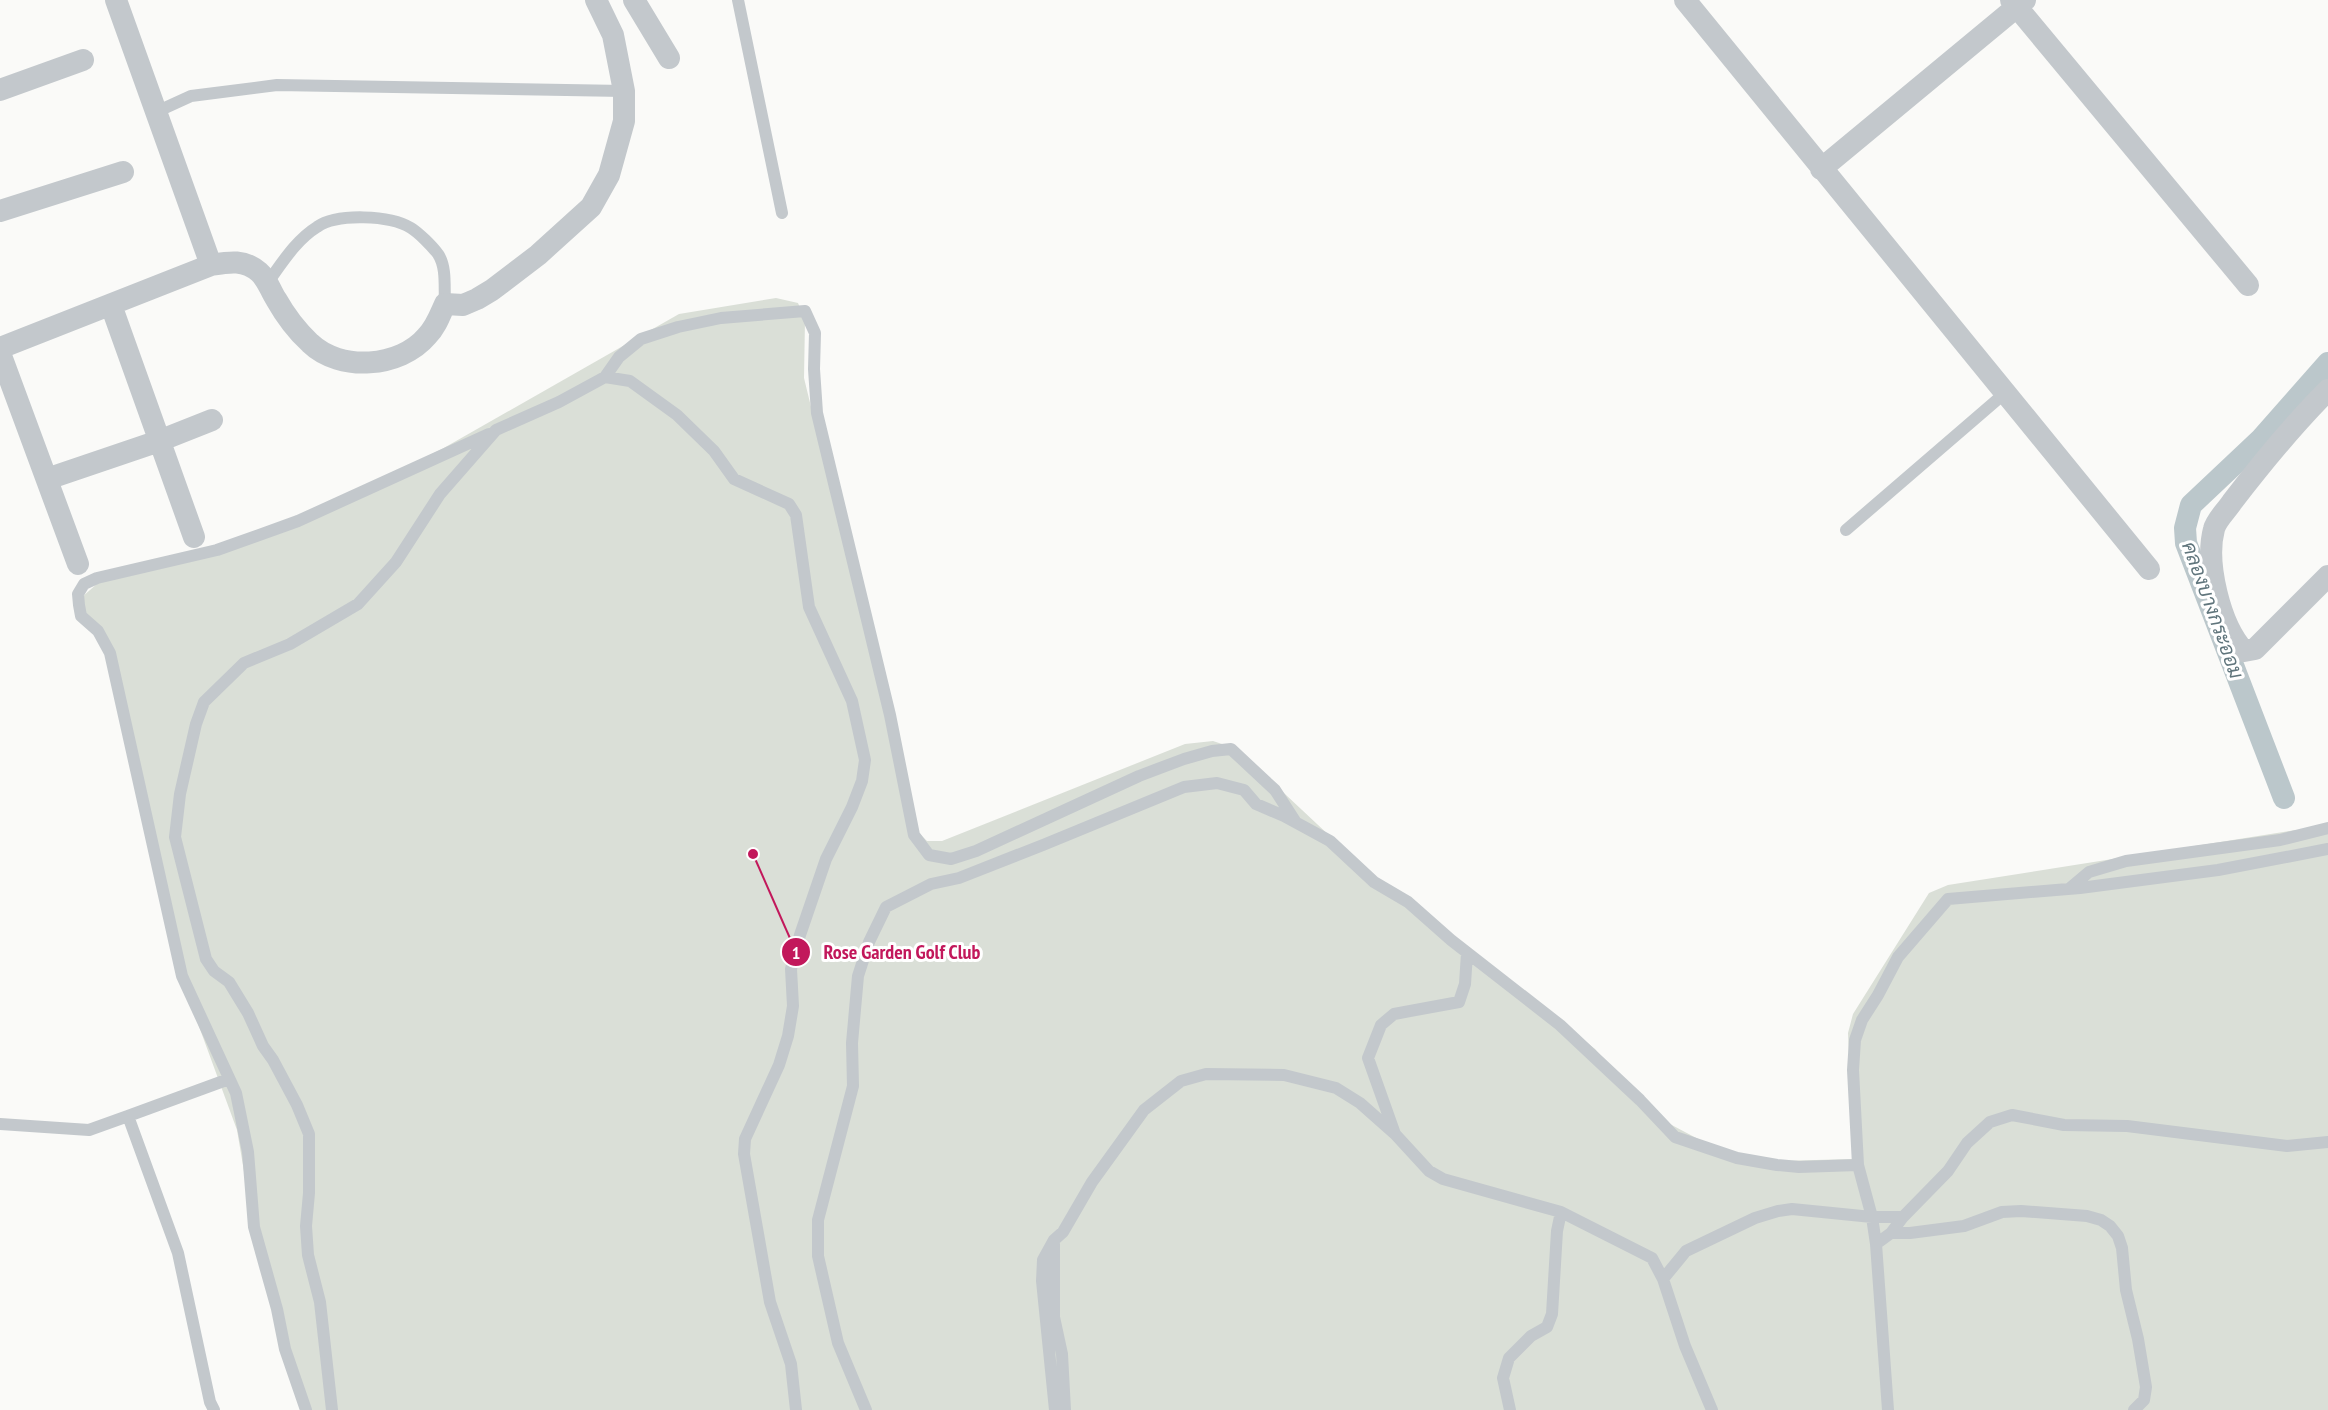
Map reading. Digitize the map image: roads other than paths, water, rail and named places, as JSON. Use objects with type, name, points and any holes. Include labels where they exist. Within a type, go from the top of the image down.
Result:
[{"type":"street","points":[[117,0],[211,265]]},
{"type":"street","points":[[0,348],[211,265],[235,261],[245,263],[258,271],[268,282],[286,314],[310,343],[328,356],[339,361],[368,362],[389,358],[407,351],[427,337],[445,304],[463,305],[492,290],[538,255],[591,207],[609,175],[624,122],[624,91],[613,35],[596,0]]},
{"type":"street","points":[[634,0],[669,58]]},
{"type":"street","points":[[1685,0],[2149,569]]},
{"type":"street","points":[[1821,169],[2018,2],[2248,285]]},
{"type":"street","points":[[0,90],[83,60]]},
{"type":"street","points":[[0,211],[123,172]]},
{"type":"street","points":[[111,305],[194,537]]},
{"type":"street","points":[[0,353],[78,564]]},
{"type":"street","points":[[2328,390],[2246,484],[2214,527],[2211,554],[2214,583],[2233,639],[2244,651],[2255,650],[2328,576]]},
{"type":"street","points":[[46,479],[159,441],[212,420]]},
{"type":"lane","points":[[738,0],[782,213]]},
{"type":"lane","points":[[156,112],[191,96],[277,85],[624,91]]},
{"type":"lane","points":[[268,282],[285,258],[317,227],[332,220],[383,218],[412,228],[439,255],[443,272],[445,304]]},
{"type":"lane","points":[[306,1410],[285,1349],[277,1309],[254,1227],[248,1152],[236,1093],[182,976],[110,653],[98,631],[81,616],[78,594],[84,584],[97,578],[217,550],[298,521],[559,402],[605,377],[619,357],[641,339],[721,318],[806,311],[815,333],[814,369],[817,413],[890,715],[914,835],[929,855],[951,859],[976,851],[1139,776],[1212,751],[1231,749],[1275,790],[1296,822]]},
{"type":"lane","points":[[605,377],[630,381],[677,415],[714,451],[734,478],[789,504],[796,515],[802,572],[809,607],[852,701],[865,760],[862,781],[826,859],[800,935],[791,969],[793,1006],[790,1026],[779,1065],[745,1139],[744,1154],[770,1302],[791,1364],[796,1410]]},
{"type":"lane","points":[[1846,530],[2005,393]]},
{"type":"lane","points":[[332,1410],[320,1302],[308,1255],[306,1226],[309,1193],[309,1134],[297,1105],[230,982],[214,971],[206,959],[175,837],[180,794],[196,724],[204,702],[244,663],[290,644],[358,604],[396,562],[440,494],[496,431]]},
{"type":"lane","points":[[866,1410],[838,1343],[818,1256],[818,1220],[853,1086],[852,1043],[858,976],[869,942],[886,907],[931,884],[958,878],[1184,787],[1217,783],[1244,790],[1256,804],[1330,841],[1374,882],[1408,902],[1467,953],[1560,1025],[1609,1070],[1675,1137],[1737,1158],[1777,1165],[1799,1167],[1858,1165]]},
{"type":"lane","points":[[2070,888],[2088,872],[2126,861],[2280,840],[2328,828]]},
{"type":"lane","points":[[1888,1410],[1876,1244],[1872,1216],[1858,1165],[1854,1112],[1855,1040],[1862,1020],[1898,957],[1948,899],[2070,888],[2218,870],[2328,849]]},
{"type":"lane","points":[[1395,1134],[1368,1058],[1373,1042],[1381,1025],[1394,1014],[1459,1002],[1465,984],[1467,953]]},
{"type":"lane","points":[[1055,1410],[1048,1280],[1043,1260],[1054,1240],[1063,1232],[1092,1182],[1144,1110],[1181,1081],[1206,1074],[1284,1075],[1336,1088],[1360,1102],[1395,1134],[1429,1171],[1443,1179],[1561,1212],[1652,1258],[1663,1280],[1685,1346],[1712,1410]]},
{"type":"lane","points":[[0,1124],[89,1130],[229,1079]]},
{"type":"lane","points":[[1876,1244],[1891,1233],[1903,1216],[1948,1171],[1967,1143],[1990,1122],[2012,1115],[2064,1125],[2127,1126],[2287,1146],[2328,1142]]},
{"type":"lane","points":[[128,1116],[178,1253],[210,1402],[214,1410]]},
{"type":"lane","points":[[1663,1280],[1686,1251],[1755,1218],[1778,1211],[1792,1209],[1872,1216],[1903,1216]]},
{"type":"lane","points":[[1891,1233],[1910,1233],[1964,1226],[2002,1212],[2021,1211],[2076,1215],[2101,1220],[2110,1226],[2118,1236],[2122,1248],[2126,1290],[2138,1339],[2146,1388],[2144,1400],[2134,1410]]},
{"type":"lane","points":[[1509,1410],[1503,1378],[1509,1358],[1532,1336],[1546,1327],[1552,1314],[1557,1231],[1561,1212]]},
{"type":"lane","points":[[1050,1316],[1062,1354],[1065,1410]]},
{"type":"waterway","name":"คลองบางกระออม","points":[[2284,798],[2186,543],[2185,528],[2191,505],[2261,439],[2328,363]]},
{"type":"place","name":"Rose Garden Golf Club","points":[[753,854]]}]
